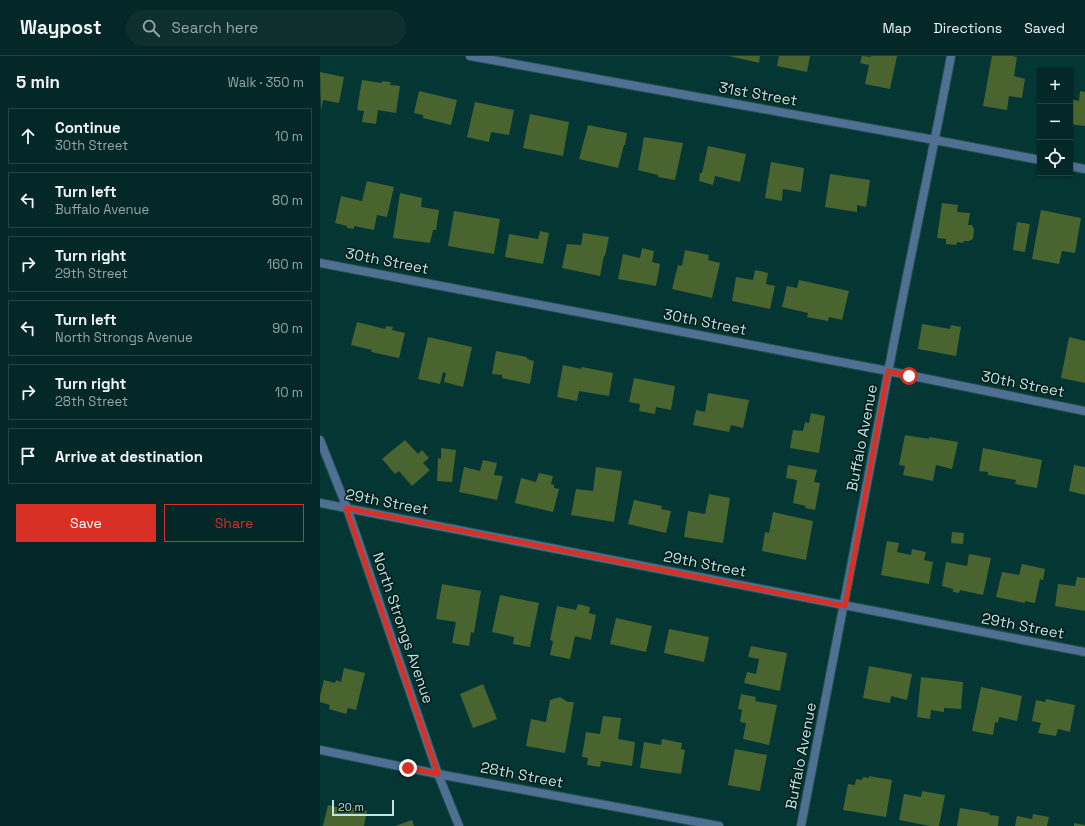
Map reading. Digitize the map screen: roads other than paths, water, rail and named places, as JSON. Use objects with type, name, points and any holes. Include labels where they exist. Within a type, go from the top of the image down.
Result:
[{"type":"street","name":"31st Street","points":[[470,56],[1037,159]]},
{"type":"street","name":"Buffalo Avenue","points":[[801,826],[845,606],[888,371],[951,56]]},
{"type":"street","points":[[1073,167],[1085,169]]},
{"type":"street","name":"30th Street","points":[[320,263],[888,371],[1085,411]]},
{"type":"street","name":"North Strongs Avenue","points":[[320,440],[346,508],[438,774],[459,826]]},
{"type":"street","name":"29th Street","points":[[320,503],[1085,652]]},
{"type":"street","name":"28th Street","points":[[320,750],[438,774],[719,826]]}]
